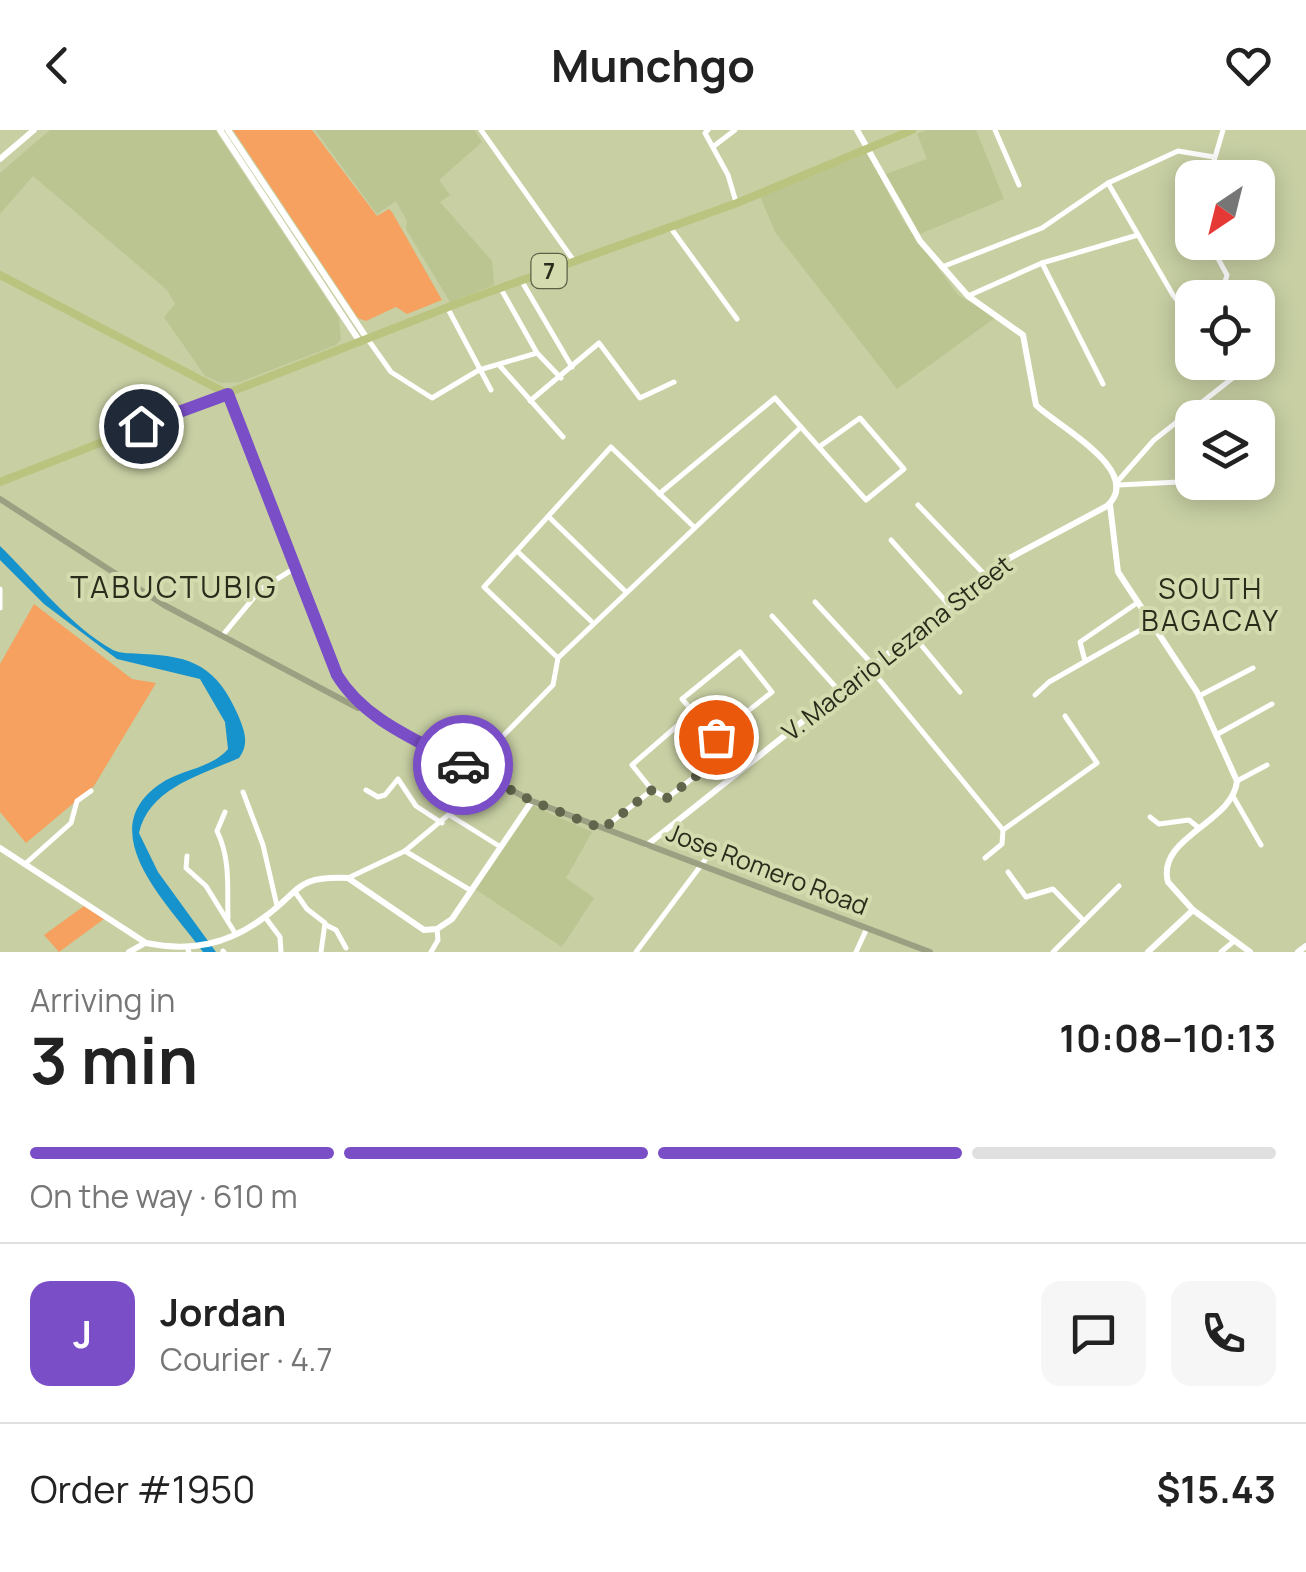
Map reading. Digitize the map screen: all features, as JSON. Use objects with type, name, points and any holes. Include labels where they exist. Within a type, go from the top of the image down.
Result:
[{"type":"main road","name":"7","points":[[0,482],[365,343],[447,307],[737,203],[912,130]]},
{"type":"main road","points":[[0,275],[228,394]]},
{"type":"main road","name":"Jose Romero Road","points":[[228,394],[337,675],[350,696],[368,713],[532,801],[930,952]]},
{"type":"main road","points":[[0,499],[150,597],[368,713]]},
{"type":"street","points":[[0,159],[34,130]]},
{"type":"street","points":[[224,130],[365,343],[391,372],[432,398],[479,370],[538,353]]},
{"type":"street","points":[[481,130],[574,261]]},
{"type":"street","points":[[708,130],[705,133],[737,203]]},
{"type":"street","points":[[714,146],[735,130]]},
{"type":"street","points":[[857,130],[902,214],[942,267],[968,296],[1023,335],[1036,406],[1069,426],[1118,483]]},
{"type":"street","points":[[996,130],[1018,185]]},
{"type":"street","points":[[1213,160],[1222,130]]},
{"type":"street","points":[[942,267],[1042,228],[1108,183],[1178,151],[1214,157]]},
{"type":"street","points":[[1108,183],[1175,296]]},
{"type":"street","points":[[670,227],[737,320]]},
{"type":"street","points":[[968,296],[1042,263],[1138,236]]},
{"type":"street","points":[[1042,263],[1103,384]]},
{"type":"street","points":[[522,280],[572,368]]},
{"type":"street","points":[[500,288],[538,353],[561,378]]},
{"type":"street","points":[[447,307],[490,390]]},
{"type":"street","points":[[530,401],[599,343],[640,398],[674,382]]},
{"type":"street","points":[[500,366],[563,437]]},
{"type":"street","points":[[1231,380],[1154,440],[1118,483],[1110,504],[1118,572],[1199,696],[1237,781],[1234,798],[1175,852],[1166,874],[1193,910],[1250,952]]},
{"type":"street","points":[[659,494],[775,398],[801,426],[818,447],[866,500],[904,469],[860,418],[818,447]]},
{"type":"street","points":[[478,774],[499,740],[553,685],[558,658],[801,426]]},
{"type":"street","points":[[558,658],[484,587],[611,447],[692,526]]},
{"type":"street","points":[[1118,483],[1175,482]]},
{"type":"street","points":[[918,504],[986,576]]},
{"type":"street","name":"V. Macario Lezana Street","points":[[647,845],[1006,560],[1110,504]]},
{"type":"street","points":[[549,517],[625,590]]},
{"type":"street","points":[[891,540],[949,606]]},
{"type":"street","points":[[517,551],[592,622]]},
{"type":"street","points":[[222,637],[261,589],[295,568]]},
{"type":"street","points":[[0,589],[0,608]]},
{"type":"street","points":[[815,602],[1003,830],[1004,841],[985,858]]},
{"type":"street","points":[[1086,661],[1080,642],[1137,602]]},
{"type":"street","points":[[772,616],[840,692]]},
{"type":"street","points":[[1035,695],[1151,624]]},
{"type":"street","points":[[912,634],[960,692]]},
{"type":"street","points":[[716,737],[772,692],[740,652],[682,699],[743,768]]},
{"type":"street","points":[[1199,696],[1252,668]]},
{"type":"street","points":[[1216,734],[1272,704]]},
{"type":"street","points":[[692,714],[632,765],[652,790],[667,798],[728,752]]},
{"type":"street","points":[[1003,830],[1097,763],[1065,716]]},
{"type":"street","points":[[1237,781],[1267,765]]},
{"type":"street","points":[[366,790],[378,797],[385,795],[398,779],[416,806],[442,822]]},
{"type":"street","points":[[0,848],[146,943],[189,951],[265,917],[308,881],[348,878],[405,851],[490,780]]},
{"type":"street","points":[[603,829],[652,790]]},
{"type":"street","points":[[26,864],[70,822],[77,801],[91,791]]},
{"type":"street","points":[[243,792],[257,825],[277,906]]},
{"type":"street","points":[[1234,798],[1261,845]]},
{"type":"street","points":[[348,878],[424,930],[437,929],[452,919],[532,801]]},
{"type":"street","points":[[225,812],[217,831],[226,850],[231,891],[228,918]]},
{"type":"street","points":[[451,816],[499,846]]},
{"type":"street","points":[[1150,817],[1159,824],[1189,820],[1199,828]]},
{"type":"street","points":[[636,952],[716,844]]},
{"type":"street","points":[[405,851],[470,890]]},
{"type":"street","points":[[187,856],[186,868],[206,886],[235,932]]},
{"type":"street","points":[[1008,872],[1026,896],[1053,889],[1084,921]]},
{"type":"street","points":[[1053,952],[1119,886]]},
{"type":"street","points":[[293,890],[326,926],[334,928],[346,948]]},
{"type":"street","points":[[1148,952],[1193,910]]},
{"type":"street","points":[[265,917],[280,937],[281,952]]},
{"type":"street","points":[[320,952],[326,926]]},
{"type":"street","points":[[856,952],[868,928]]},
{"type":"street","points":[[431,952],[438,940],[437,929]]},
{"type":"street","points":[[1221,952],[1233,942]]},
{"type":"street","points":[[129,952],[146,943]]},
{"type":"street","points":[[1298,952],[1306,946]]},
{"type":"shaded area","points":[[50,130],[215,130],[339,318],[341,339],[336,345],[240,382],[221,383],[205,376],[164,317],[175,304],[167,290],[33,176],[0,214],[0,173]]},
{"type":"shaded area","points":[[233,130],[312,130],[377,216],[389,209],[392,212],[442,300],[407,314],[396,307],[366,321],[358,318]]},
{"type":"shaded area","points":[[315,130],[474,130],[482,142],[439,180],[450,195],[440,202],[492,261],[494,285],[450,302],[406,229],[407,221],[396,201],[377,214]]},
{"type":"shaded area","points":[[927,130],[976,130],[1004,199],[920,234],[886,174],[927,159],[917,134]]},
{"type":"shaded area","points":[[867,153],[904,222],[958,295],[996,317],[897,389],[775,232],[760,196]]},
{"type":"shaded area","points":[[34,604],[132,679],[156,683],[94,786],[26,843],[0,812],[0,664]]},
{"type":"shaded area","points":[[531,805],[592,832],[566,878],[594,898],[562,947],[475,889]]},
{"type":"shaded area","points":[[84,906],[104,919],[59,952],[44,935]]},
{"type":"water","points":[[0,546],[97,640],[120,652],[161,655],[201,667],[230,699],[245,736],[239,758],[193,777],[165,794],[145,818],[139,833],[158,872],[216,952],[203,952],[156,891],[134,846],[133,824],[140,803],[160,784],[213,761],[228,749],[225,722],[200,679],[117,659],[44,604],[0,560]]},
{"type":"way so far","points":[[463,765],[532,801],[603,829],[652,790],[667,798],[728,752],[716,737]]},
{"type":"district","name":"TABUCTUBIG","points":[[174,588]]},
{"type":"district","name":"SOUTH BAGACAY","points":[[1211,605]]},
{"type":"route","points":[[141,426],[228,394],[337,675],[350,696],[368,713],[463,765]]}]
